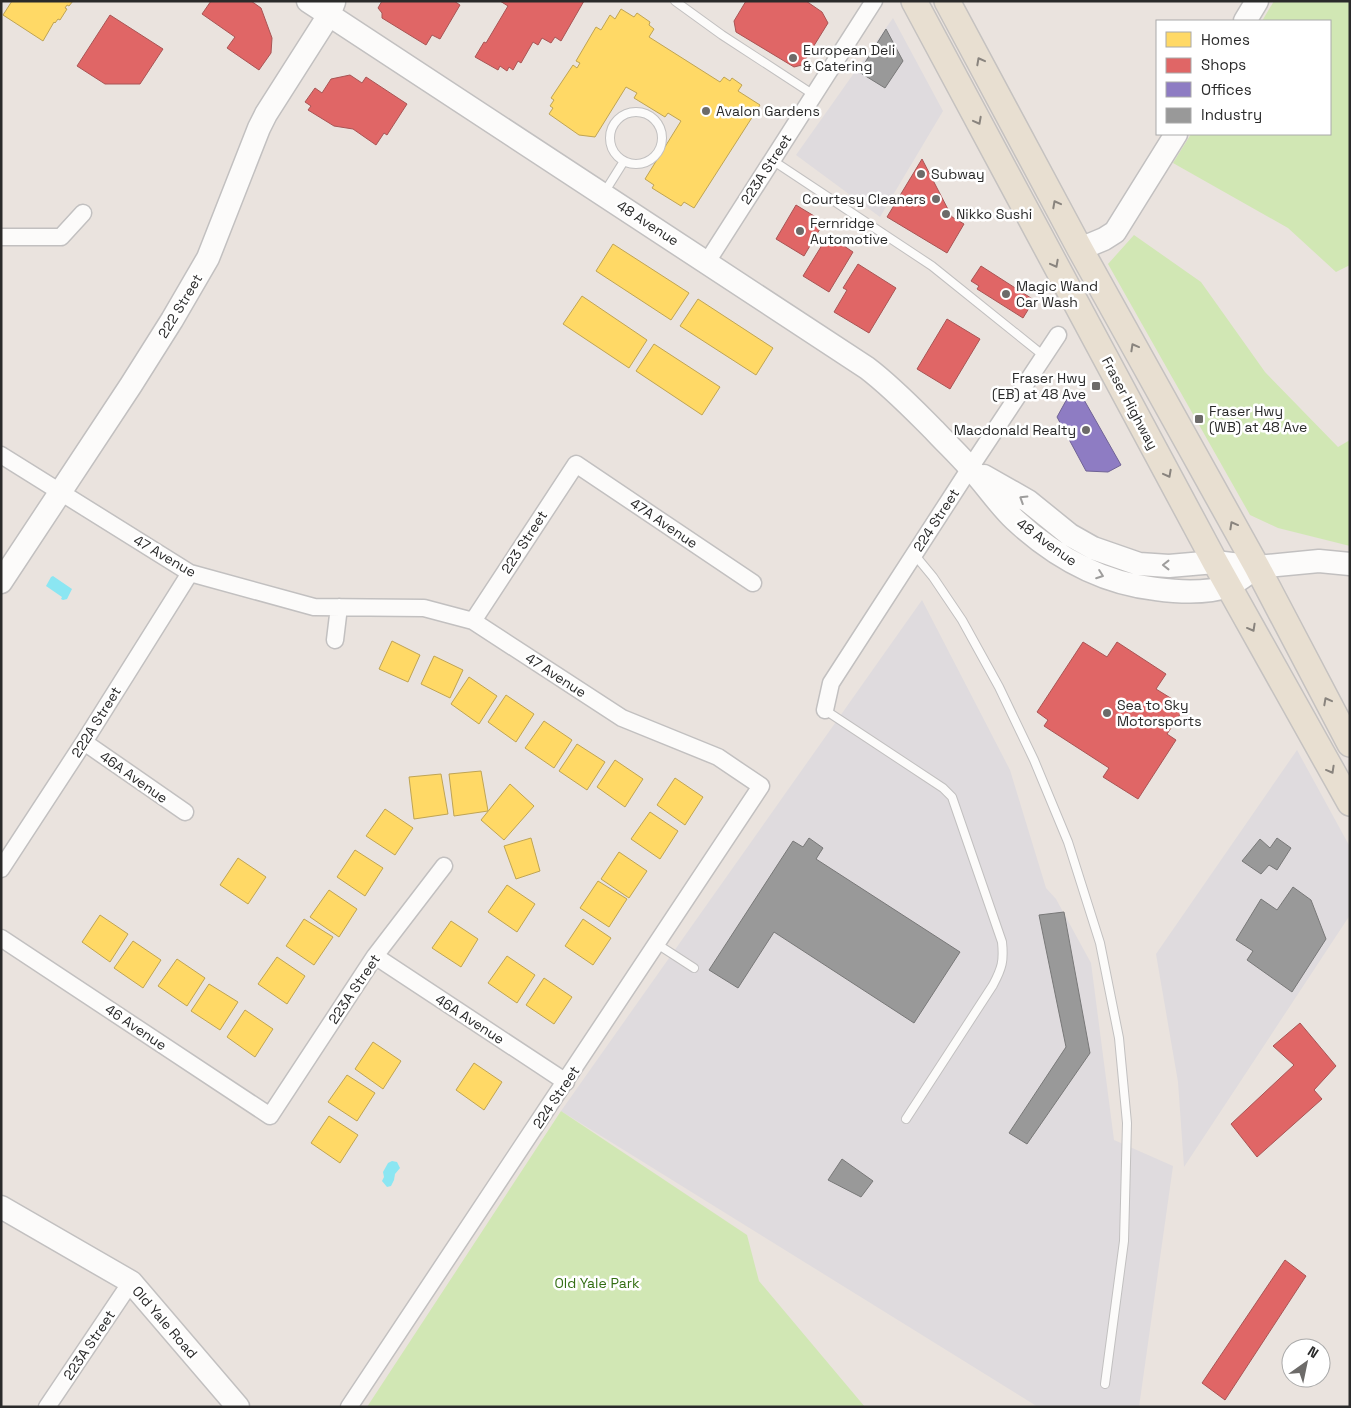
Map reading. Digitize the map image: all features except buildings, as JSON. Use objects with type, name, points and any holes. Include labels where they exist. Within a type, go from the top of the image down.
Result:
[{"type":"main road","name":"48 Avenue","points":[[308,1],[336,6],[604,194],[878,376],[970,468],[1014,520],[1064,558],[1086,570],[1108,578],[1140,587],[1165,590],[1206,590],[1228,586],[1257,567]]},
{"type":"main road","name":"Fraser Highway","points":[[914,1],[1228,586],[1350,803]]},
{"type":"main road","points":[[947,1],[1080,248],[1257,567],[1350,744]]},
{"type":"main road","points":[[1246,20],[1257,1]]},
{"type":"main road","name":"222 Street","points":[[1,582],[172,320],[208,258],[262,121],[336,6]]},
{"type":"main road","points":[[1080,248],[1104,239],[1114,232],[1175,135]]},
{"type":"main road","name":"48 Avenue","points":[[970,468],[1028,501],[1070,535],[1112,556],[1139,564],[1169,566],[1215,562],[1257,567],[1319,561],[1350,564]]},
{"type":"main road","name":"Old Yale Road","points":[[1,1207],[131,1282],[238,1407]]},
{"type":"street","name":"223A Street","points":[[707,262],[874,1]]},
{"type":"street","points":[[1,237],[60,237],[83,213]]},
{"type":"street","name":"224 Street","points":[[825,710],[830,683],[1058,335]]},
{"type":"street","name":"47 Avenue","points":[[1,455],[190,573],[314,607],[424,608],[473,621],[622,718],[718,757],[761,786]]},
{"type":"street","name":"47A Avenue","points":[[576,464],[753,583]]},
{"type":"street","name":"223 Street","points":[[473,621],[576,464]]},
{"type":"street","name":"222A Street","points":[[1,869],[84,742],[190,573]]},
{"type":"street","points":[[335,640],[339,607]]},
{"type":"street","name":"46A Avenue","points":[[84,742],[185,812]]},
{"type":"street","name":"224 Street","points":[[349,1407],[761,786]]},
{"type":"street","name":"223A Street","points":[[270,1116],[375,956],[444,866]]},
{"type":"street","name":"46 Avenue","points":[[1,938],[270,1116]]},
{"type":"street","name":"46A Avenue","points":[[375,956],[566,1082]]},
{"type":"street","name":"223A Street","points":[[47,1407],[131,1282]]},
{"type":"lane","points":[[675,1],[722,35],[814,95]]},
{"type":"lane","points":[[634,112],[651,116],[661,131],[662,140],[660,148],[655,156],[640,164],[624,160],[613,149],[611,133],[614,125],[626,114],[634,112]]},
{"type":"lane","points":[[604,194],[624,160]]},
{"type":"lane","points":[[772,160],[932,266],[1044,356]]},
{"type":"lane","points":[[914,554],[933,577],[962,620],[999,687],[1026,743],[1068,842],[1100,943],[1119,1038],[1127,1123],[1124,1241],[1105,1384]]},
{"type":"lane","points":[[825,710],[943,788],[952,797],[1002,942],[1004,957],[1001,970],[993,985],[906,1119]]},
{"type":"lane","points":[[657,944],[694,968]]},
{"type":"shaded area","points":[[893,18],[943,111],[880,217],[796,155]]},
{"type":"shaded area","points":[[922,600],[1010,770],[1046,888],[1056,899],[1091,963],[1114,1140],[1173,1166],[1139,1407],[1038,1407],[561,1111]]},
{"type":"shaded area","points":[[1297,750],[1350,847],[1350,915],[1184,1167],[1178,1082],[1156,954]]},
{"type":"green space","points":[[1274,1],[1350,1],[1350,265],[1336,272],[1288,228],[1173,163],[1190,135],[1331,135],[1331,20],[1263,20]]},
{"type":"green space","points":[[1134,235],[1201,282],[1265,372],[1338,447],[1350,440],[1350,546],[1278,528],[1250,515],[1108,264]]},
{"type":"green space","name":"Old Yale Park","points":[[561,1111],[747,1235],[759,1281],[865,1407],[367,1407]]},
{"type":"water","points":[[53,576],[72,589],[67,599],[61,599],[62,597],[46,586]]},
{"type":"water","points":[[392,1161],[397,1162],[400,1168],[395,1174],[391,1186],[387,1187],[382,1181],[384,1177],[383,1172],[388,1163]]},
{"type":"place","name":"European Deli & Catering","points":[[793,58]]},
{"type":"place","name":"Avalon Gardens","points":[[706,111]]},
{"type":"place","name":"Subway","points":[[921,174]]},
{"type":"place","name":"Courtesy Cleaners","points":[[936,199]]},
{"type":"place","name":"Nikko Sushi","points":[[946,214]]},
{"type":"place","name":"Fernridge Automotive","points":[[800,231]]},
{"type":"place","name":"Magic Wand Car Wash","points":[[1006,294]]},
{"type":"place","name":"Fraser Hwy (EB) at 48 Ave","points":[[1096,386]]},
{"type":"place","name":"Fraser Hwy (WB) at 48 Ave","points":[[1199,419]]},
{"type":"place","name":"Macdonald Realty","points":[[1086,430]]},
{"type":"place","name":"Sea to Sky Motorsports","points":[[1107,713]]}]
